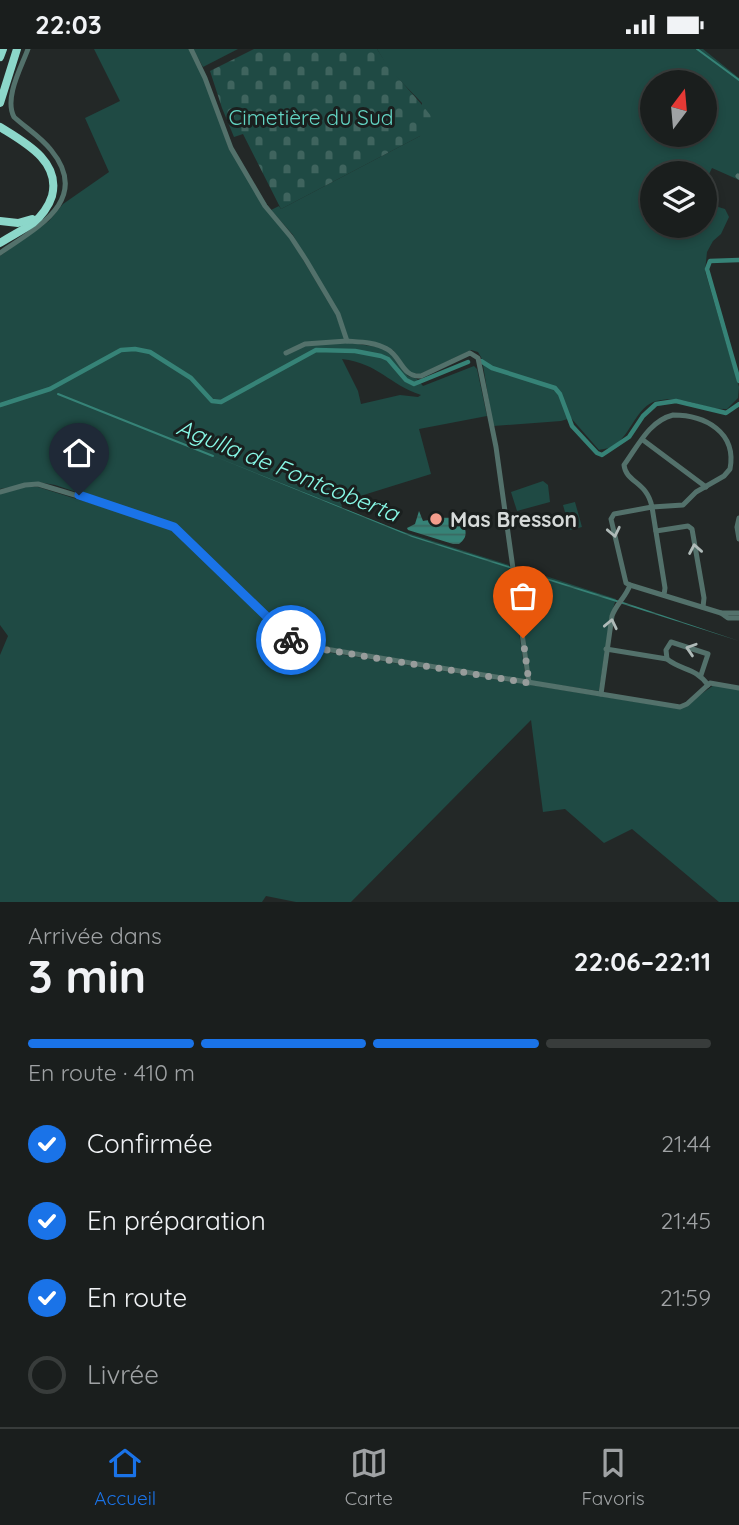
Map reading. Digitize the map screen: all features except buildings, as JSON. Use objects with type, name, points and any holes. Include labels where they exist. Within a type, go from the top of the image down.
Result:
[{"type":"highway","points":[[0,57],[3,49]]},
{"type":"highway","points":[[0,82],[14,49]]},
{"type":"highway","points":[[0,103],[14,49]]},
{"type":"highway","points":[[0,127],[36,151],[49,167],[53,187],[49,202],[35,221],[0,243]]},
{"type":"highway","points":[[0,221],[18,223],[43,212]]},
{"type":"street","points":[[0,253],[48,220],[64,198],[65,179],[59,161],[50,148],[14,117],[10,110],[11,98],[28,49]]},
{"type":"street","points":[[191,49],[205,78],[231,148],[265,206],[306,260],[338,314],[347,341]]},
{"type":"street","points":[[286,353],[305,344],[347,341],[383,347],[392,352],[409,375],[414,377],[474,353],[478,358],[496,447],[529,683]]},
{"type":"street","points":[[664,595],[665,588],[652,507],[648,492],[626,473],[623,467],[653,425],[663,417],[686,415],[710,422],[724,436],[731,463],[724,476],[696,492],[683,505],[652,507],[612,516],[624,579],[631,585],[721,613],[728,618],[739,615]]},
{"type":"street","points":[[643,440],[706,487]]},
{"type":"street","points":[[0,492],[38,484],[174,527],[293,642],[302,646],[680,707],[710,683],[739,688]]},
{"type":"street","points":[[739,518],[739,539]]},
{"type":"street","points":[[656,531],[688,526],[692,529],[704,598],[703,607]]},
{"type":"street","points":[[601,694],[612,615],[631,585]]},
{"type":"street","points":[[667,659],[666,650],[671,642],[708,654],[701,675]]},
{"type":"street","points":[[606,649],[667,659],[701,675],[708,685]]},
{"type":"green space","points":[[94,49],[189,49],[204,78],[229,149],[290,238],[336,315],[346,342],[383,348],[408,376],[417,379],[423,386],[474,366],[477,369],[487,416],[419,429],[431,474],[341,502],[342,508],[398,530],[509,565],[526,680],[302,643],[294,640],[175,525],[55,485],[38,482],[0,489],[0,256],[49,221],[63,204],[109,172],[85,118],[120,101]],"holes":[[[342,359],[366,365],[421,395],[400,395],[361,404],[358,391]]]},
{"type":"green space","points":[[193,49],[238,49],[203,67]]},
{"type":"green space","name":"Cimetière du Sud","points":[[254,49],[377,49],[434,120],[420,136],[281,209],[243,134],[234,137],[210,71]]},
{"type":"green space","points":[[377,49],[703,49],[739,78],[739,180],[717,170],[717,161],[640,161],[640,238],[716,238],[707,252],[705,271],[739,387],[738,398],[727,409],[676,399],[656,401],[644,408],[621,440],[609,448],[599,450],[571,418],[493,426],[482,359],[478,352],[471,350],[420,374],[410,373],[393,350],[348,339],[293,235],[271,210],[279,206],[281,209],[420,136],[422,103],[389,69]]},
{"type":"green space","points":[[717,207],[725,209],[729,217],[717,238]]},
{"type":"green space","points":[[543,481],[548,485],[550,502],[517,511],[511,492]]},
{"type":"green space","points":[[25,487],[38,487],[173,529],[301,648],[680,709],[714,685],[739,689],[739,902],[719,902],[632,829],[604,843],[565,809],[543,812],[531,720],[351,902],[296,902],[266,896],[262,902],[0,902],[0,655],[8,636],[0,625],[0,494]]},
{"type":"green space","points":[[575,502],[582,527],[570,530],[563,505]]},
{"type":"green space","points":[[515,566],[616,599],[610,618],[599,691],[531,681]]},
{"type":"shaded area","points":[[211,455],[413,536],[739,641],[412,537]]},
{"type":"shaded area","points":[[419,511],[423,521],[447,518],[458,520],[465,529],[464,539],[459,544],[453,544],[408,530],[407,528],[415,524]]},
{"type":"waterway","points":[[697,49],[739,80]]},
{"type":"waterway","points":[[739,260],[710,261],[707,269],[739,381]]},
{"type":"waterway","points":[[0,405],[50,389],[121,350],[150,352],[191,378],[212,401],[221,402],[316,350],[355,351],[381,356],[388,359],[406,380],[414,384],[468,362]]},
{"type":"waterway","points":[[481,361],[492,368],[555,388],[560,394],[572,426],[602,455],[629,437],[643,416],[656,404],[676,401],[726,413],[739,404]]},
{"type":"waterway","name":"Agulla de Fontcoberta","points":[[58,394],[213,456]]},
{"type":"way so far","points":[[291,640],[302,646],[529,683],[523,638]]},
{"type":"place","name":"Mas Bresson","points":[[436,519]]},
{"type":"route","points":[[79,495],[174,527],[291,640]]}]
